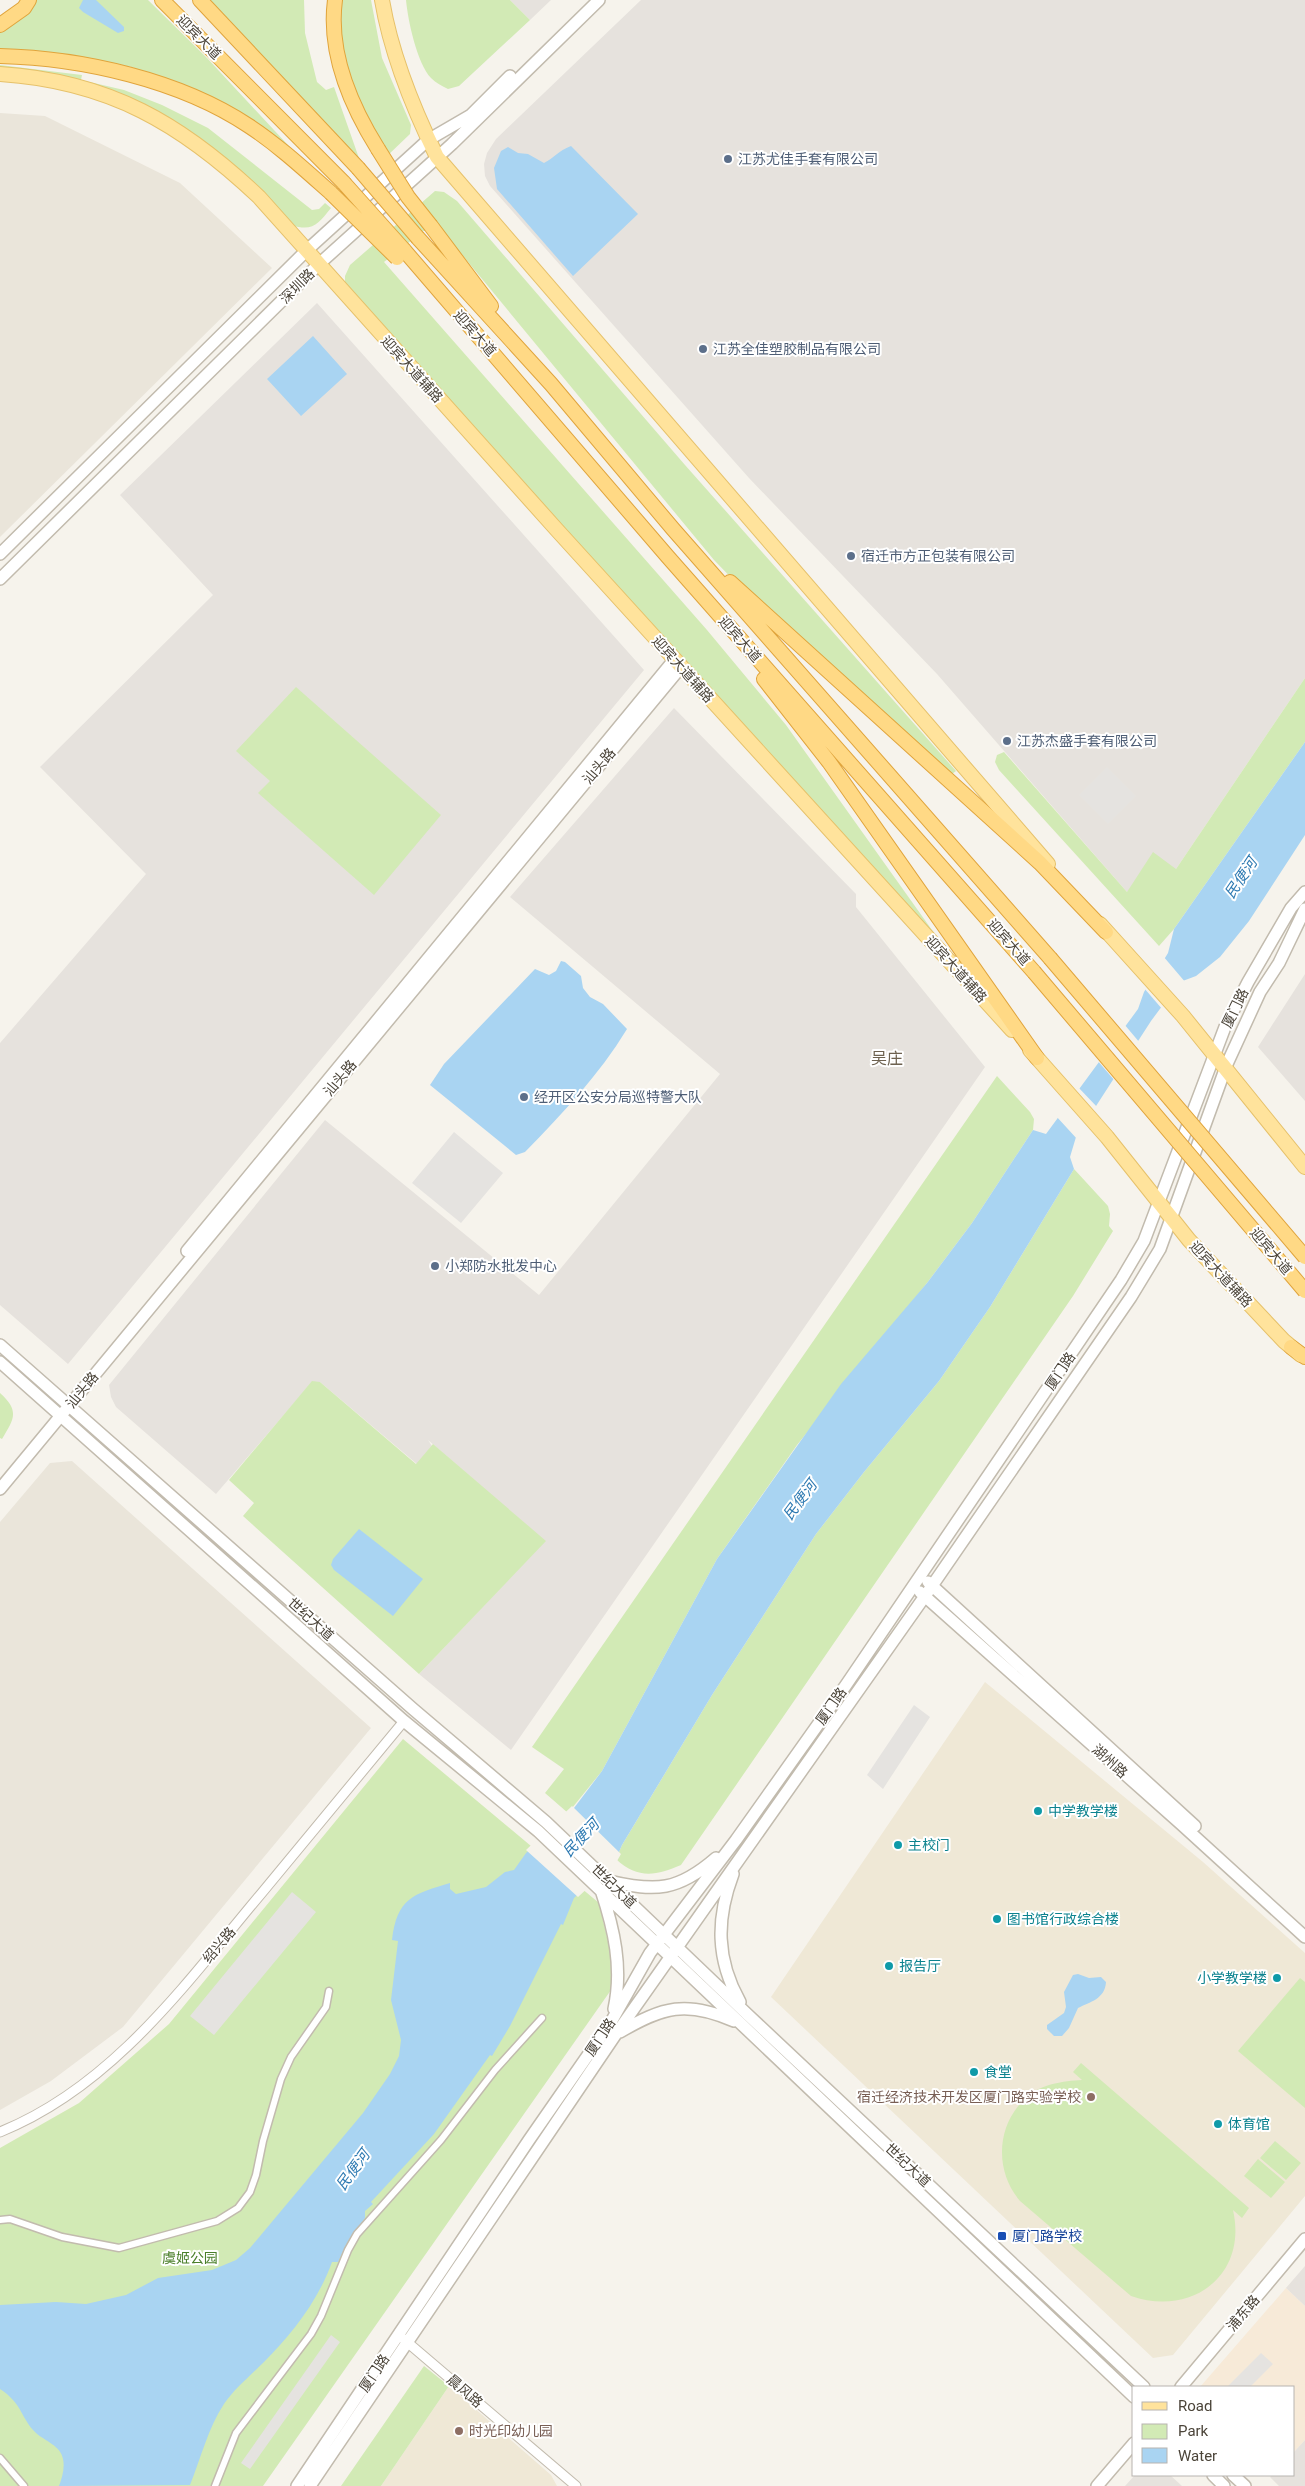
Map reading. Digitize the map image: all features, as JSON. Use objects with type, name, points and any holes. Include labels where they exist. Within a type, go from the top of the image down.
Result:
[{"type":"highway","points":[[0,25],[24,8],[29,0]]},
{"type":"highway","name":"迎宾大道","points":[[162,0],[344,183],[401,254],[524,390],[668,557],[1034,972],[1305,1290]]},
{"type":"highway","name":"迎宾大道","points":[[200,0],[358,168],[418,238],[551,384],[673,528],[1050,958],[1305,1257]]},
{"type":"highway","points":[[335,0],[333,15],[336,48],[345,81],[378,149],[408,197],[551,384]]},
{"type":"highway","points":[[0,56],[31,57],[139,76],[186,93],[249,126],[331,193],[401,254]]},
{"type":"highway","points":[[673,528],[1040,863],[1106,932]]},
{"type":"highway","points":[[668,557],[829,762],[1037,1058]]},
{"type":"highway","points":[[1291,1347],[1305,1357]]},
{"type":"main road","points":[[382,0],[389,36],[428,140],[437,157],[857,640],[1106,932],[1183,1016],[1305,1166]]},
{"type":"main road","name":"迎宾大道辅路","points":[[0,74],[68,84],[114,97],[182,132],[223,164],[259,197],[677,663],[1037,1058],[1107,1137],[1189,1240],[1291,1347]]},
{"type":"street","name":"深圳路","points":[[0,554],[306,251],[428,140],[471,115],[588,0]]},
{"type":"street","name":"深圳路","points":[[0,579],[318,265],[437,157],[599,0]]},
{"type":"street","name":"汕头路","points":[[0,1489],[67,1403],[677,663]]},
{"type":"street","name":"厦门路","points":[[310,2486],[529,2140],[611,2022],[661,1939],[736,1840],[920,1576],[1121,1280],[1144,1241],[1214,1054],[1248,982],[1291,908],[1305,892]]},
{"type":"street","name":"厦门路","points":[[297,2486],[404,2339],[739,1858],[932,1586],[1131,1297],[1160,1249],[1225,1069],[1260,992],[1279,963],[1305,909]]},
{"type":"street","name":"世纪大道","points":[[0,1345],[542,1826],[674,1951],[747,2014],[1143,2386]]},
{"type":"street","name":"世纪大道","points":[[0,1362],[404,1721],[542,1826]]},
{"type":"street","name":"汕头路","points":[[0,1478],[59,1413]]},
{"type":"street","name":"湖州路","points":[[920,1576],[1305,1927]]},
{"type":"street","name":"湖州路","points":[[912,1586],[1305,1937]]},
{"type":"street","name":"绍兴路","points":[[0,2132],[59,2101],[120,2054],[199,1969],[404,1721]]},
{"type":"street","points":[[611,2022],[617,1997],[616,1944],[602,1882],[639,1888],[673,1885],[688,1880],[736,1840]]},
{"type":"street","points":[[739,1858],[725,1896],[720,1928],[723,1958],[731,1986],[747,2014]]},
{"type":"street","name":"世纪大道","points":[[674,1951],[740,2024],[1132,2395]]},
{"type":"street","points":[[0,2220],[10,2219],[62,2237],[120,2248],[217,2221],[238,2208],[250,2192],[256,2175],[263,2141],[281,2079],[291,2057],[326,2007],[329,1991]]},
{"type":"street","points":[[616,2034],[646,2016],[671,2009],[704,2010],[740,2024]]},
{"type":"street","points":[[215,2486],[236,2433],[310,2334],[321,2316],[348,2250],[357,2234],[441,2140],[495,2070],[542,2018]]},
{"type":"street","name":"浦东路","points":[[1182,2386],[1305,2239]]},
{"type":"street","name":"晨风路","points":[[404,2339],[576,2486]]},
{"type":"street","points":[[1097,2486],[1132,2445]]},
{"type":"street","points":[[0,2458],[24,2486]]},
{"type":"street","points":[[1214,2476],[1224,2486]]},
{"type":"street","points":[[1234,2476],[1244,2486]]},
{"type":"shaded area","points":[[510,0],[551,0],[530,20]]},
{"type":"shaded area","points":[[641,0],[1305,0],[1305,678],[1176,869],[1127,892],[937,674],[749,478],[490,186],[485,176],[484,164],[487,153],[496,139]]},
{"type":"shaded area","points":[[0,113],[45,116],[180,183],[272,268],[0,537]]},
{"type":"shaded area","points":[[317,303],[644,670],[68,1364],[0,1305],[0,1043],[146,874],[40,767],[213,595],[120,495]]},
{"type":"shaded area","points":[[674,708],[856,894],[856,907],[985,1067],[511,1750],[419,1674],[545,1541],[428,1440],[432,1446],[417,1464],[320,1382],[312,1382],[216,1494],[116,1407],[111,1397],[109,1385],[325,1120],[539,1295],[720,1074],[510,897]]},
{"type":"shaded area","points":[[1107,767],[1136,796],[1108,824],[1079,795]]},
{"type":"shaded area","points":[[1305,974],[1305,1101],[1258,1047]]},
{"type":"shaded area","points":[[454,1132],[503,1173],[461,1223],[412,1183]]},
{"type":"shaded area","points":[[72,1461],[371,1728],[123,2027],[51,2081],[0,2110],[0,1522],[50,1463]]},
{"type":"shaded area","name":"宿迁经济技术开发区厦门路实验学校","points":[[985,1682],[1203,1862],[1305,1953],[1305,2196],[1173,2355],[1153,2358],[771,1997]]},
{"type":"shaded area","points":[[914,1705],[930,1717],[883,1789],[867,1775]]},
{"type":"shaded area","points":[[292,1892],[316,1912],[214,2035],[190,2016]]},
{"type":"shaded area","points":[[1305,2266],[1305,2306],[1286,2288]]},
{"type":"shaded area","points":[[1286,2288],[1305,2306],[1305,2440],[1295,2451],[1295,2386],[1201,2386]]},
{"type":"shaded area","points":[[331,2335],[340,2342],[250,2469],[241,2463]]},
{"type":"shaded area","points":[[1261,2353],[1273,2364],[1251,2386],[1228,2386]]},
{"type":"shaded area","name":"时光印幼儿园","points":[[449,2386],[551,2475],[557,2486],[381,2486]]},
{"type":"shaded area","points":[[1305,2440],[1305,2486],[1279,2486],[1270,2477],[1295,2476],[1295,2451]]},
{"type":"shaded area","points":[[1134,2476],[1171,2476],[1182,2486],[1125,2486]]},
{"type":"green space","points":[[33,0],[148,0],[207,58],[313,172],[199,93],[132,67],[63,55],[0,52],[0,30]]},
{"type":"green space","points":[[205,0],[304,0],[305,33],[317,82],[326,90],[334,87],[360,161]]},
{"type":"green space","points":[[337,0],[371,0],[382,58],[411,125],[410,134],[386,157],[365,119],[340,54]]},
{"type":"green space","points":[[406,0],[510,0],[530,20],[459,86],[448,89],[431,78],[421,62],[411,30]]},
{"type":"green space","points":[[0,65],[82,75],[81,80],[124,90],[162,105],[208,128],[312,210],[319,209],[325,203],[331,208],[318,222],[310,227],[305,228],[291,225],[168,118],[0,70]]},
{"type":"green space","points":[[435,191],[444,192],[457,201],[685,465],[956,771],[948,777],[747,594],[714,560],[435,222],[384,262],[707,630],[786,725],[959,968],[345,285],[345,276],[350,265]]},
{"type":"green space","points":[[1305,678],[1305,742],[1174,929],[1159,946],[999,770],[995,762],[997,755],[1004,752],[1127,892],[1153,852],[1176,869]]},
{"type":"green space","points":[[296,687],[441,815],[374,895],[258,793],[270,781],[236,751]]},
{"type":"green space","points":[[997,1076],[1030,1112],[1034,1119],[1033,1130],[972,1223],[927,1283],[797,1445],[717,1559],[602,1771],[568,1813],[545,1793],[564,1769],[532,1747]]},
{"type":"green space","points":[[1074,1169],[1108,1206],[1110,1214],[1109,1226],[1113,1231],[1073,1296],[681,1865],[663,1872],[647,1874],[639,1873],[624,1865],[616,1859],[622,1845],[712,1695],[816,1534],[939,1381],[990,1307]]},
{"type":"green space","points":[[312,1381],[320,1382],[416,1464],[433,1444],[546,1541],[419,1674],[243,1516],[254,1503],[229,1480]]},
{"type":"green space","points":[[0,1393],[13,1410],[10,1426],[2,1439],[0,1438]]},
{"type":"green space","name":"虞姬公园","points":[[403,1739],[599,1903],[612,1959],[611,1990],[263,2486],[0,2486],[0,2148],[79,2103],[169,2024]]},
{"type":"green space","points":[[1300,1978],[1305,1982],[1305,2108],[1238,2051]]},
{"type":"green space","points":[[1081,2063],[1249,2208],[1242,2218],[1233,2210],[1235,2234],[1232,2254],[1223,2272],[1210,2286],[1194,2295],[1174,2301],[1153,2301],[1131,2296],[1020,2201],[1012,2189],[1006,2176],[1002,2148],[1009,2120],[1027,2097],[1039,2089],[1060,2082],[1082,2080],[1073,2072]]},
{"type":"green space","points":[[1275,2141],[1301,2163],[1286,2180],[1260,2158]]},
{"type":"green space","points":[[1258,2159],[1285,2182],[1271,2198],[1244,2176]]},
{"type":"green space","points":[[424,2366],[449,2386],[381,2486],[341,2486]]},
{"type":"water","points":[[83,0],[96,0],[124,27],[124,31],[118,33],[83,12],[79,8]]},
{"type":"water","points":[[571,146],[638,214],[573,276],[497,189],[494,168],[501,151],[508,147],[518,153],[528,154],[544,163]]},
{"type":"water","points":[[313,336],[347,374],[301,416],[267,379]]},
{"type":"water","name":"民便河","points":[[1305,742],[1305,835],[1249,921],[1220,957],[1196,976],[1180,982],[1151,1021],[1076,1137],[1070,1157],[1074,1169],[990,1307],[939,1381],[816,1534],[712,1695],[622,1845],[616,1859],[574,1898],[563,1925],[561,1924],[510,2026],[492,2056],[490,2055],[434,2134],[371,2202],[373,2204],[365,2211],[365,2218],[348,2241],[338,2262],[332,2262],[312,2303],[294,2328],[228,2398],[218,2413],[209,2433],[190,2485],[59,2486],[64,2462],[62,2454],[56,2447],[31,2428],[18,2406],[0,2389],[0,2305],[56,2302],[86,2304],[126,2295],[158,2278],[212,2270],[236,2260],[250,2248],[363,2113],[390,2074],[399,2056],[401,2040],[391,2000],[398,1941],[392,1940],[394,1926],[403,1906],[417,1895],[450,1883],[450,1889],[456,1894],[486,1887],[505,1872],[514,1870],[526,1853],[574,1808],[602,1771],[717,1559],[841,1384],[927,1283],[972,1223],[1033,1130],[1046,1134],[1138,1009],[1144,992],[1168,953],[1174,929]]},
{"type":"water","points":[[561,961],[565,962],[581,976],[583,988],[590,997],[603,1004],[627,1029],[605,1062],[567,1108],[525,1152],[516,1155],[430,1085],[444,1064],[535,969],[549,975],[556,971]]},
{"type":"water","points":[[359,1529],[423,1579],[393,1616],[334,1570],[331,1565],[333,1559]]},
{"type":"water","points":[[1078,1974],[1089,1978],[1101,1977],[1106,1982],[1105,1988],[1096,1999],[1078,2008],[1069,2028],[1062,2036],[1054,2036],[1047,2029],[1047,2025],[1064,2013],[1066,2007],[1064,1992],[1073,1975]]},
{"type":"pier","points":[[1163,956],[1186,983],[1182,984],[1163,1010],[1144,988]]},
{"type":"pier","points":[[1124,1024],[1140,1043],[1115,1081],[1097,1060]]},
{"type":"pier","points":[[1078,1087],[1098,1108],[1078,1140],[1056,1116]]},
{"type":"pier","points":[[572,1806],[621,1854],[617,1861],[578,1897],[526,1850]]},
{"type":"place","name":"江苏尤佳手套有限公司","points":[[728,159]]},
{"type":"place","name":"江苏全佳塑胶制品有限公司","points":[[703,349]]},
{"type":"place","name":"宿迁市方正包装有限公司","points":[[851,556]]},
{"type":"place","name":"江苏杰盛手套有限公司","points":[[1007,741]]},
{"type":"place","name":"经开区公安分局巡特警大队","points":[[524,1097]]},
{"type":"place","name":"小郑防水批发中心","points":[[435,1266]]},
{"type":"place","name":"中学教学楼","points":[[1038,1811]]},
{"type":"place","name":"主校门","points":[[898,1845]]},
{"type":"place","name":"图书馆行政综合楼","points":[[997,1919]]},
{"type":"place","name":"报告厅","points":[[889,1966]]},
{"type":"place","name":"小学教学楼","points":[[1277,1978]]},
{"type":"place","name":"食堂","points":[[974,2072]]},
{"type":"place","name":"宿迁经济技术开发区厦门路实验学校","points":[[1091,2097]]},
{"type":"place","name":"体育馆","points":[[1218,2124]]},
{"type":"place","name":"厦门路学校","points":[[1002,2236]]},
{"type":"place","name":"时光印幼儿园","points":[[459,2431]]},
{"type":"district","name":"吴庄","points":[[887,1058]]}]
